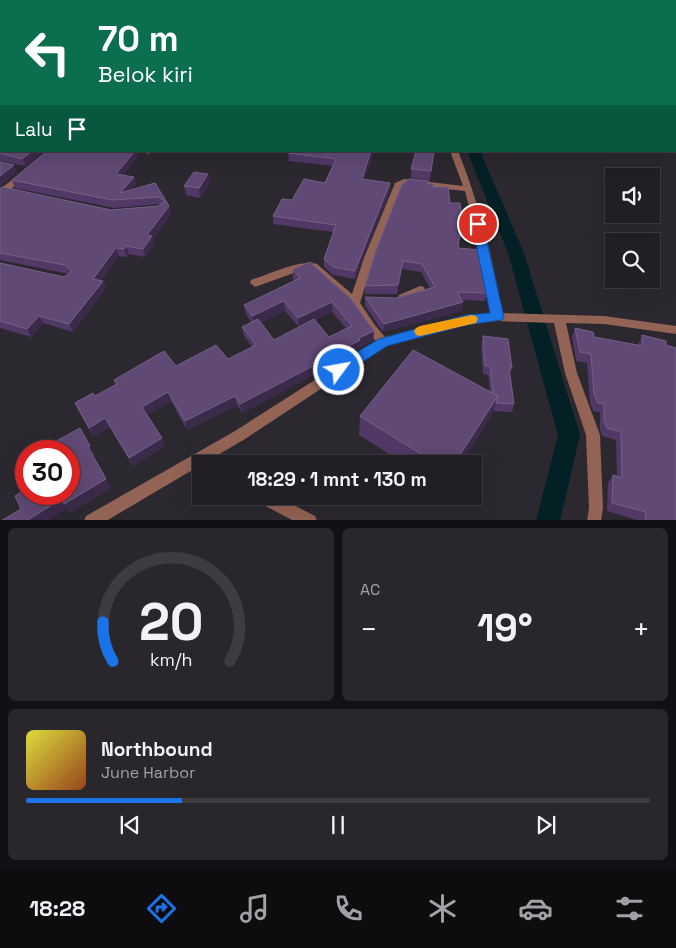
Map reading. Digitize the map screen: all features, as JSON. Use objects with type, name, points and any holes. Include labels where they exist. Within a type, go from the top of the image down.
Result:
[{"type":"street","points":[[454,152],[468,189],[483,242],[497,317]]},
{"type":"street","points":[[6,192],[26,170],[18,168]]},
{"type":"street","points":[[358,301],[371,250],[398,185],[404,182],[468,189]]},
{"type":"street","points":[[255,283],[304,266],[313,266],[358,301],[371,328],[383,342]]},
{"type":"street","points":[[395,301],[420,290]]},
{"type":"street","points":[[214,455],[383,342],[466,320],[512,316],[635,323],[676,330]]},
{"type":"street","points":[[554,318],[592,435],[596,508],[594,520]]},
{"type":"street","points":[[91,520],[192,468]]},
{"type":"street","points":[[279,505],[310,520]]},
{"type":"building","points":[[0,152],[31,152],[22,159]]},
{"type":"building","points":[[46,152],[134,152],[116,174],[134,177],[120,193],[155,183],[169,206],[147,235],[152,236],[143,249],[126,246],[124,249],[116,248],[93,279],[103,281],[69,324],[39,316],[27,329],[0,321],[0,263],[64,277],[72,271],[65,265],[0,253],[0,188],[3,187],[111,210],[158,206],[165,201],[158,197],[112,200],[12,180]]},
{"type":"building","points":[[371,152],[362,179],[390,183],[355,271],[333,267],[324,259],[336,225],[273,216],[282,199],[292,200],[304,179],[325,183],[336,159],[288,153]]},
{"type":"building","points":[[416,152],[434,152],[431,171],[411,169]]},
{"type":"building","points":[[0,162],[14,165],[0,176]]},
{"type":"building","points":[[194,172],[208,174],[199,188],[184,186]]},
{"type":"building","points":[[409,179],[429,181],[428,184],[434,184],[433,187],[448,187],[450,203],[460,203],[462,219],[458,248],[480,250],[482,275],[484,276],[487,293],[457,292],[463,302],[384,324],[365,297],[396,298],[435,287],[422,264],[403,261],[398,285],[365,286],[376,250],[402,184]]},
{"type":"building","points":[[310,262],[351,299],[374,331],[359,338],[360,340],[346,348],[344,347],[313,363],[315,365],[240,404],[235,396],[185,421],[168,392],[142,407],[162,438],[129,458],[105,418],[89,428],[75,403],[93,393],[95,396],[117,384],[114,380],[164,351],[176,366],[216,345],[228,359],[256,345],[242,327],[258,319],[274,340],[314,319],[329,337],[352,326],[332,302],[298,318],[284,301],[252,316],[244,305],[300,278],[293,269]]},
{"type":"building","points":[[575,328],[593,332],[594,337],[643,346],[642,335],[666,341],[666,345],[676,348],[676,520],[645,520],[646,512],[612,503],[613,475],[622,478],[621,432],[607,428],[604,420],[604,404],[598,403],[594,394],[591,354],[580,352]]},
{"type":"building","points":[[483,336],[508,339],[512,368],[509,368],[514,404],[496,403],[498,396],[493,393],[490,366],[485,366]]},
{"type":"building","points":[[413,350],[498,396],[460,455],[423,455],[360,416]]},
{"type":"building","points":[[80,428],[90,446],[88,447],[106,479],[80,494],[80,440],[58,440]]},
{"type":"building","points":[[19,505],[52,505],[28,520],[3,520],[21,509]]},
{"type":"waterway","points":[[473,152],[516,253],[569,435],[548,520]]},
{"type":"slow traffic","points":[[420,331],[472,319]]},
{"type":"route","points":[[339,370],[383,342],[466,320],[497,317],[495,298],[478,224]]}]
